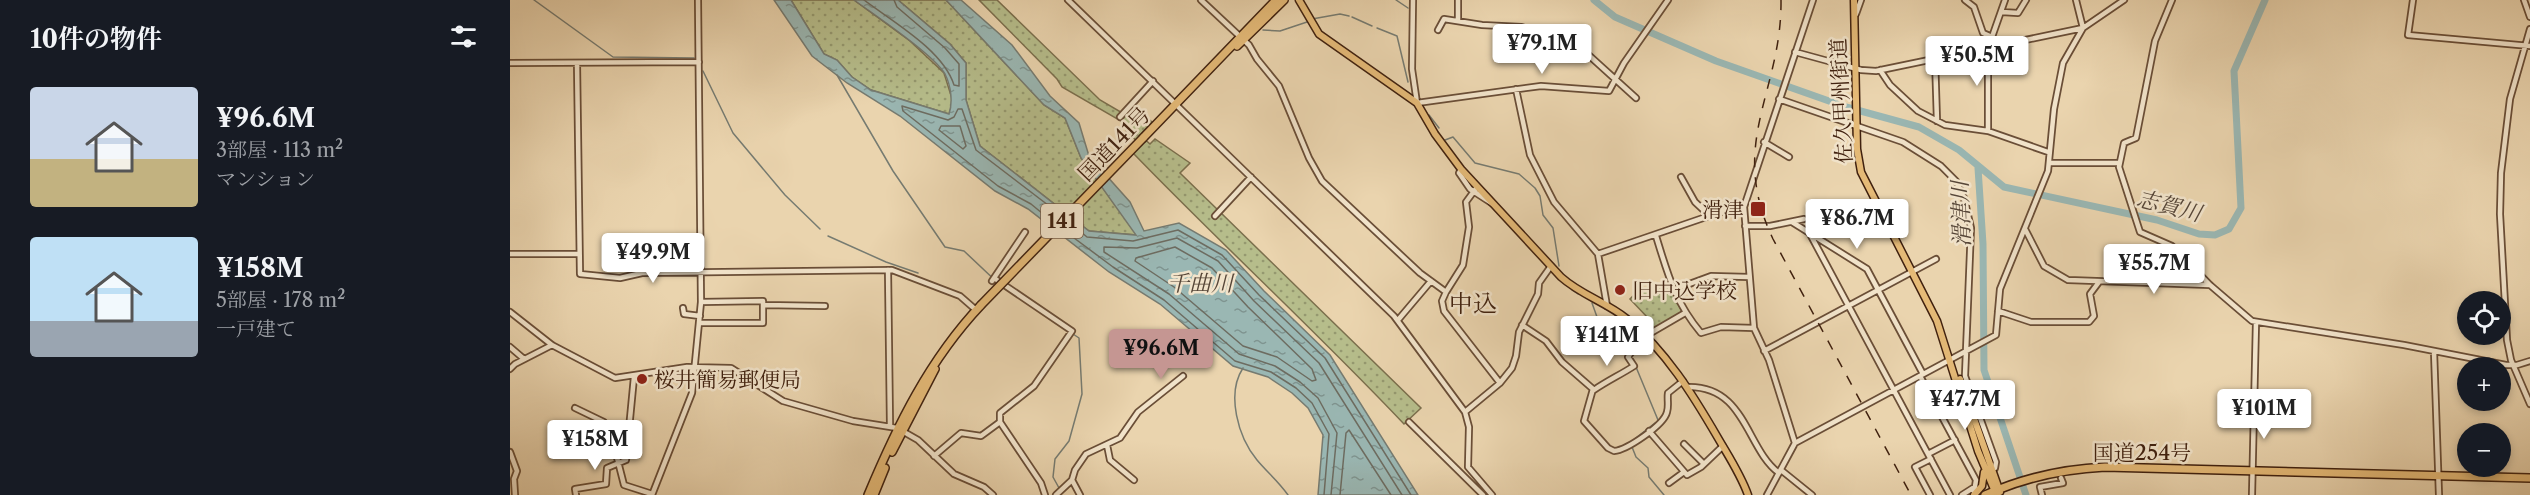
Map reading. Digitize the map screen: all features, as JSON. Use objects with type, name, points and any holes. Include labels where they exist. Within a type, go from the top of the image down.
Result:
[{"type":"highway","name":"国道141号","points":[[868,495],[896,428],[958,331],[1242,38],[1276,0]]},
{"type":"highway","name":"国道141号","points":[[1242,38],[1284,0]]},
{"type":"highway","name":"国道141号","points":[[874,495],[896,428]]},
{"type":"highway","name":"国道254号","points":[[1985,495],[1997,493],[2008,486],[2034,477],[2068,470],[2105,467],[2530,478]]},
{"type":"main road","points":[[1299,0],[1319,34],[1417,103],[1475,189],[1493,204],[1551,266],[1572,286],[1626,318],[1645,336],[1685,384],[1723,446],[1748,495]]},
{"type":"main road","name":"佐久甲州街道","points":[[1854,0],[1856,125],[1858,157],[1865,184],[1933,311],[1997,493]]},
{"type":"main road","name":"佐久甲州街道","points":[[1951,359],[1978,451],[1997,493]]},
{"type":"main road","points":[[1974,492],[1984,480],[1978,451]]},
{"type":"street","points":[[575,408],[604,422],[612,438],[624,484],[652,495],[689,401],[700,316],[702,272],[698,0]]},
{"type":"street","points":[[1068,0],[1398,320],[1465,412],[1468,421],[1468,467],[1492,495]]},
{"type":"street","points":[[1201,0],[1242,38],[1285,96],[1309,158],[1322,181],[1431,281],[1446,292]]},
{"type":"street","points":[[1413,0],[1412,69],[1417,103],[1541,86],[1609,91],[1637,43],[1668,0]]},
{"type":"street","points":[[1458,0],[1458,20]]},
{"type":"street","points":[[1795,443],[1754,328],[1744,204],[1813,0]]},
{"type":"street","points":[[1854,17],[1861,0]]},
{"type":"street","points":[[1965,0],[1974,7],[1983,33],[1992,37]]},
{"type":"street","points":[[1988,131],[1988,67],[1993,46],[1992,37],[2005,0]]},
{"type":"street","points":[[2002,12],[2018,14],[2026,0]]},
{"type":"street","points":[[1767,495],[1795,443],[1992,337],[1997,331],[2000,289],[2043,185],[2049,163],[2048,152],[2063,63],[2083,28],[2076,0]]},
{"type":"street","points":[[2114,0],[2114,7]]},
{"type":"street","points":[[1795,52],[1867,71],[1880,70],[2083,28],[2124,0]]},
{"type":"street","points":[[2172,0],[2155,41],[2136,140],[2123,145],[2119,163],[2138,228],[2143,234],[2172,246],[2243,316],[2256,322],[2513,365],[2530,361]]},
{"type":"street","points":[[2413,0],[2408,35],[2528,46]]},
{"type":"street","points":[[2524,0],[2529,7],[2530,17]]},
{"type":"street","points":[[1438,30],[1444,19],[1458,20],[1521,27],[1572,40],[1636,98]]},
{"type":"street","points":[[2530,29],[2528,46],[2508,110],[2500,186],[2506,331],[2513,365],[2530,404]]},
{"type":"street","points":[[1935,58],[1937,121]]},
{"type":"street","points":[[510,63],[699,62]]},
{"type":"street","points":[[578,63],[580,274],[620,278],[642,273],[888,270],[901,272],[960,296],[979,308]]},
{"type":"street","points":[[1880,70],[1890,85],[1918,111],[1937,121],[1948,126],[1988,131],[2048,152]]},
{"type":"street","points":[[1120,117],[1153,81]]},
{"type":"street","points":[[1516,89],[1530,155],[1554,202],[1598,254],[1607,306]]},
{"type":"street","points":[[1780,98],[1903,142],[1948,173],[1960,189],[1971,228],[1965,351],[1966,383],[1996,462],[1995,468]]},
{"type":"street","points":[[1764,142],[1789,157]]},
{"type":"street","points":[[2049,163],[2119,163]]},
{"type":"street","points":[[1215,216],[1251,177]]},
{"type":"street","points":[[1681,177],[1695,202],[1710,216]]},
{"type":"street","points":[[1475,189],[1466,202],[1469,227],[1463,265],[1442,301],[1444,310],[1500,383]]},
{"type":"street","points":[[1598,254],[1744,204]]},
{"type":"street","points":[[1745,226],[1804,219]]},
{"type":"street","points":[[1792,222],[1867,269],[1974,476],[1976,483],[1974,492],[1962,495]]},
{"type":"street","points":[[2025,229],[2044,266],[2068,280],[2210,285]]},
{"type":"street","points":[[1025,232],[993,280],[1070,333],[1034,386],[1000,413],[1000,422],[1041,483],[1045,495]]},
{"type":"street","points":[[1810,234],[1950,495]]},
{"type":"street","points":[[1656,236],[1672,290],[1685,313],[1701,333],[1721,327],[1754,328]]},
{"type":"street","points":[[510,254],[579,254]]},
{"type":"street","points":[[1764,351],[1936,259]]},
{"type":"street","points":[[1465,412],[1500,383],[1516,359],[1522,325],[1538,294],[1539,280],[1551,266]]},
{"type":"street","points":[[888,270],[896,428]]},
{"type":"street","points":[[1672,290],[1711,276],[1749,277]]},
{"type":"street","points":[[1398,320],[1431,281]]},
{"type":"street","points":[[1998,311],[2031,322],[2090,322],[2094,316],[2090,294],[2099,282]]},
{"type":"street","points":[[699,323],[763,323],[763,301],[701,302]]},
{"type":"street","points":[[763,305],[825,306]]},
{"type":"street","points":[[683,308],[684,314],[700,316]]},
{"type":"street","points":[[510,312],[552,345],[610,376],[634,377],[694,367],[735,369],[783,401],[853,421],[896,428],[918,440],[954,474],[984,487],[993,495]]},
{"type":"street","points":[[1685,313],[1645,336],[1628,357],[1634,366],[1621,375],[1615,375],[1594,390],[1584,422],[1608,448],[1619,451],[1649,431],[1666,414],[1668,393],[1685,384],[1710,391],[1732,404],[1770,465],[1812,495]]},
{"type":"street","points":[[2252,495],[2256,322]]},
{"type":"street","points":[[1522,325],[1546,341],[1562,362],[1594,390]]},
{"type":"street","points":[[510,369],[552,345]]},
{"type":"street","points":[[510,347],[524,359]]},
{"type":"street","points":[[2434,351],[2439,495]]},
{"type":"street","points":[[1059,492],[1072,480],[1075,470],[1086,454],[1123,435],[1142,409],[1183,376]]},
{"type":"street","points":[[576,495],[575,489],[606,484],[606,468],[626,460],[629,449],[634,377]]},
{"type":"street","points":[[934,456],[961,433],[981,436],[1000,422]]},
{"type":"street","points":[[1409,422],[1483,495]]},
{"type":"street","points":[[1649,431],[1689,476],[1723,446]]},
{"type":"street","points":[[1930,495],[1915,467],[1955,440]]},
{"type":"street","points":[[1684,444],[1704,464]]},
{"type":"street","points":[[1107,445],[1110,460],[1134,480]]},
{"type":"street","points":[[510,452],[517,471],[514,479],[515,495]]},
{"type":"street","points":[[1669,483],[1684,472]]},
{"type":"street","points":[[1974,476],[1981,473]]},
{"type":"street","points":[[2042,495],[2040,487],[2063,483],[2061,478]]},
{"type":"street","points":[[1072,480],[1080,495]]},
{"type":"green space","points":[[791,0],[854,0],[910,41],[944,73],[953,102],[949,114],[871,90],[852,77],[837,60],[824,54]]},
{"type":"green space","points":[[898,0],[946,0],[1044,105],[1065,118],[1081,158],[1137,235],[1089,231],[980,146],[966,100],[966,63],[950,44]]},
{"type":"green space","points":[[979,0],[997,0],[1100,100],[1124,114],[1133,105],[1152,122],[1140,135],[1150,144],[1155,139],[1190,163],[1180,173],[1421,408],[1404,424],[1133,153],[1141,145],[1126,131],[1128,125],[1062,87],[1057,79]]},
{"type":"green space","points":[[1668,283],[1682,312],[1647,333],[1641,326],[1648,318],[1630,299],[1636,293]]},
{"type":"water","name":"千曲川","points":[[774,0],[791,0],[824,54],[837,60],[852,77],[871,90],[949,114],[950,89],[945,74],[929,56],[854,0],[898,0],[950,44],[966,63],[966,100],[980,146],[1089,231],[1136,235],[1081,158],[1065,118],[1044,105],[946,0],[961,0],[1012,45],[1050,96],[1079,123],[1089,156],[1130,202],[1144,231],[1179,223],[1226,250],[1264,291],[1330,355],[1418,495],[1318,495],[1323,435],[1308,408],[1292,393],[1268,377],[1233,366],[1160,304],[1109,272],[1028,209],[995,191],[900,116],[847,83],[812,56]]},
{"type":"waterway","points":[[534,0],[613,57],[694,58]]},
{"type":"waterway","points":[[1396,0],[1408,8]]},
{"type":"waterway","name":"志賀川","points":[[1594,0],[1615,17],[1716,61],[1846,107],[1919,127],[1959,150],[2004,187],[2157,220],[2199,234],[2215,235],[2229,229],[2241,208],[2234,71],[2265,0]]},
{"type":"waterway","points":[[1312,19],[1340,14],[1349,16]]},
{"type":"waterway","points":[[1352,17],[1372,26]]},
{"type":"waterway","points":[[1263,30],[1280,31],[1307,22]]},
{"type":"waterway","points":[[1377,28],[1397,36],[1408,82]]},
{"type":"waterway","points":[[703,71],[733,133],[785,195],[820,229]]},
{"type":"waterway","points":[[837,75],[893,171],[945,247],[964,251],[999,284]]},
{"type":"waterway","points":[[1429,115],[1439,128]]},
{"type":"waterway","points":[[1445,140],[1453,137],[1475,163],[1519,174],[1535,188],[1540,196],[1543,215],[1553,228],[1559,266]]},
{"type":"waterway","name":"滑津川","points":[[1978,168],[1983,244],[1984,370],[2026,495]]},
{"type":"waterway","points":[[828,236],[886,262],[918,273]]},
{"type":"waterway","points":[[1003,287],[1029,304]]},
{"type":"waterway","points":[[1572,290],[1578,294]]},
{"type":"waterway","points":[[1592,303],[1597,317],[1615,330],[1627,353]]},
{"type":"waterway","points":[[1059,488],[1053,477],[1055,459],[1069,441],[1082,394],[1079,338],[1073,334]]},
{"type":"waterway","points":[[1636,367],[1658,420]]},
{"type":"waterway","points":[[1243,368],[1235,390],[1235,402],[1236,415],[1244,440],[1257,460],[1288,495]]},
{"type":"waterway","points":[[1632,441],[1655,423]]},
{"type":"waterway","points":[[1632,447],[1636,457],[1648,468],[1649,477],[1664,495]]},
{"type":"railway","points":[[1781,0],[1774,63],[1760,118],[1756,145],[1755,174],[1760,205],[1773,239],[1911,495]]},
{"type":"place","name":"滑津","points":[[1758,209]]},
{"type":"place","name":"旧中込学校","points":[[1620,290]]},
{"type":"place","name":"桜井簡易郵便局","points":[[642,379]]},
{"type":"district","name":"中込","points":[[1473,303]]}]
